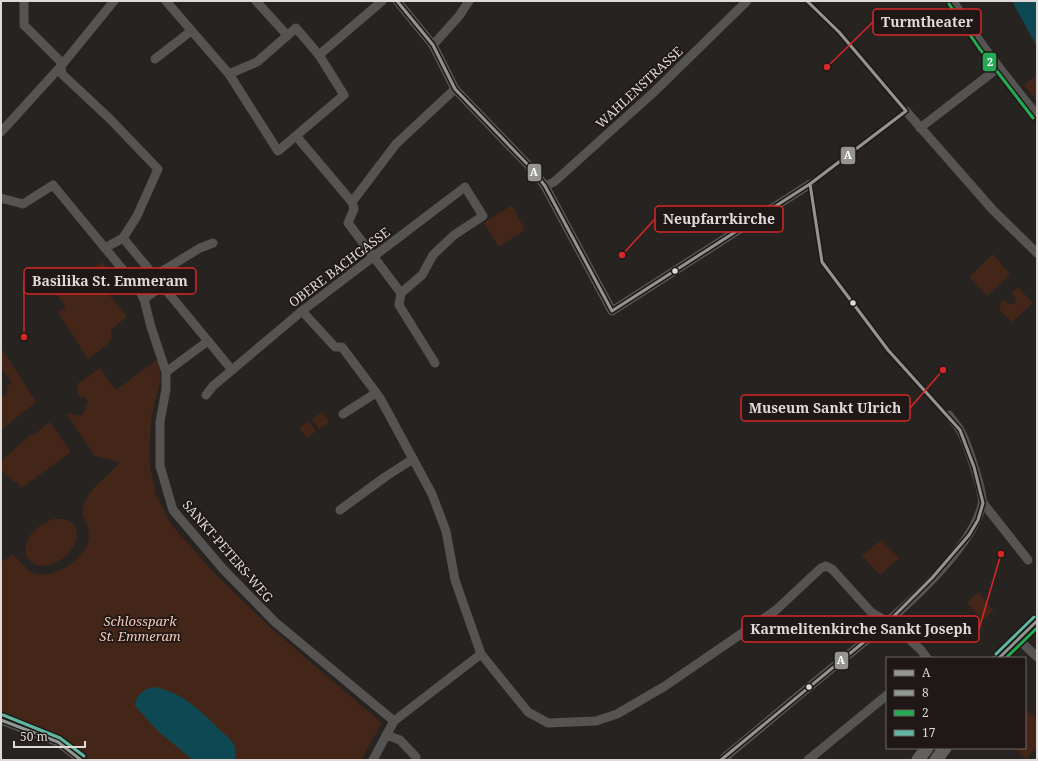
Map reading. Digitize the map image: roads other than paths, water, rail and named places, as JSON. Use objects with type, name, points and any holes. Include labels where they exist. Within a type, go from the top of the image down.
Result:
[{"type":"street","points":[[24,1],[24,25],[60,60],[62,74],[158,169],[137,216],[123,238],[104,248]]},
{"type":"street","points":[[1,132],[61,66],[114,1]]},
{"type":"street","points":[[166,1],[229,74],[278,151],[297,137],[344,95],[319,55],[296,28],[257,62],[229,74]]},
{"type":"street","points":[[256,1],[287,36]]},
{"type":"street","points":[[319,55],[382,1]]},
{"type":"street","points":[[397,1],[433,45],[455,89],[531,168],[545,186],[612,311],[711,249],[810,184]]},
{"type":"street","points":[[433,45],[460,16],[469,1]]},
{"type":"street","name":"WAHLENSTRASSE","points":[[545,186],[554,182],[654,92],[748,1]]},
{"type":"street","points":[[953,1],[998,68],[1037,115]]},
{"type":"street","points":[[155,59],[191,31]]},
{"type":"street","points":[[920,128],[998,68]]},
{"type":"street","points":[[352,202],[396,144],[455,89]]},
{"type":"street","points":[[906,110],[920,128],[992,209],[1037,252]]},
{"type":"street","points":[[297,137],[352,202],[354,209],[348,223],[401,293],[399,305],[436,363]]},
{"type":"street","name":"SANKT-PETERS-WEG","points":[[1,198],[22,204],[53,185],[138,288],[144,299],[151,327],[166,372],[166,389],[160,422],[160,466],[173,510],[223,569],[274,622],[394,721]]},
{"type":"street","name":"OBERE BACHGASSE","points":[[206,395],[213,386],[302,311],[465,187],[483,216],[454,235],[433,255],[422,275],[401,293]]},
{"type":"street","points":[[123,238],[232,370]]},
{"type":"street","points":[[154,276],[200,248],[213,243]]},
{"type":"street","points":[[144,299],[162,286]]},
{"type":"street","points":[[302,311],[335,347],[342,347],[376,393],[432,494],[442,520],[455,580],[481,654],[528,712],[548,723],[596,721],[617,714],[665,686],[776,610],[821,568],[826,566],[832,569],[871,612],[888,622],[921,650],[926,657]]},
{"type":"street","points":[[166,372],[208,341]]},
{"type":"street","points":[[343,414],[376,393]]},
{"type":"street","points":[[949,416],[960,430],[964,440],[983,503],[1028,560]]},
{"type":"street","points":[[340,510],[385,477],[413,459]]},
{"type":"street","points":[[726,758],[888,622],[932,578],[969,535],[978,520],[983,503]]},
{"type":"street","points":[[1002,656],[1037,621]]},
{"type":"street","points":[[1019,640],[1037,657]]},
{"type":"street","points":[[373,760],[394,721],[481,654]]},
{"type":"street","points":[[808,760],[886,696]]},
{"type":"street","points":[[1,720],[58,742],[82,760]]},
{"type":"street","points":[[386,735],[400,740],[416,757]]},
{"type":"street","points":[[936,760],[944,749]]},
{"type":"water","points":[[1012,1],[1037,1],[1037,48],[1036,45]]},
{"type":"water","points":[[154,687],[174,693],[191,704],[206,717],[233,743],[235,749],[235,760],[193,760],[159,732],[135,706],[135,702],[141,693]]},
{"type":"place","name":"Turmtheater","points":[[827,67]]},
{"type":"place","name":"Neupfarrkirche","points":[[622,255]]},
{"type":"place","name":"Basilika St. Emmeram","points":[[24,337]]},
{"type":"place","name":"Museum Sankt Ulrich","points":[[943,370]]},
{"type":"place","name":"Karmelitenkirche Sankt Joseph","points":[[1001,554]]},
{"type":"park label","name":"Schlosspark St. Emmeram","points":[[140,628]]}]
